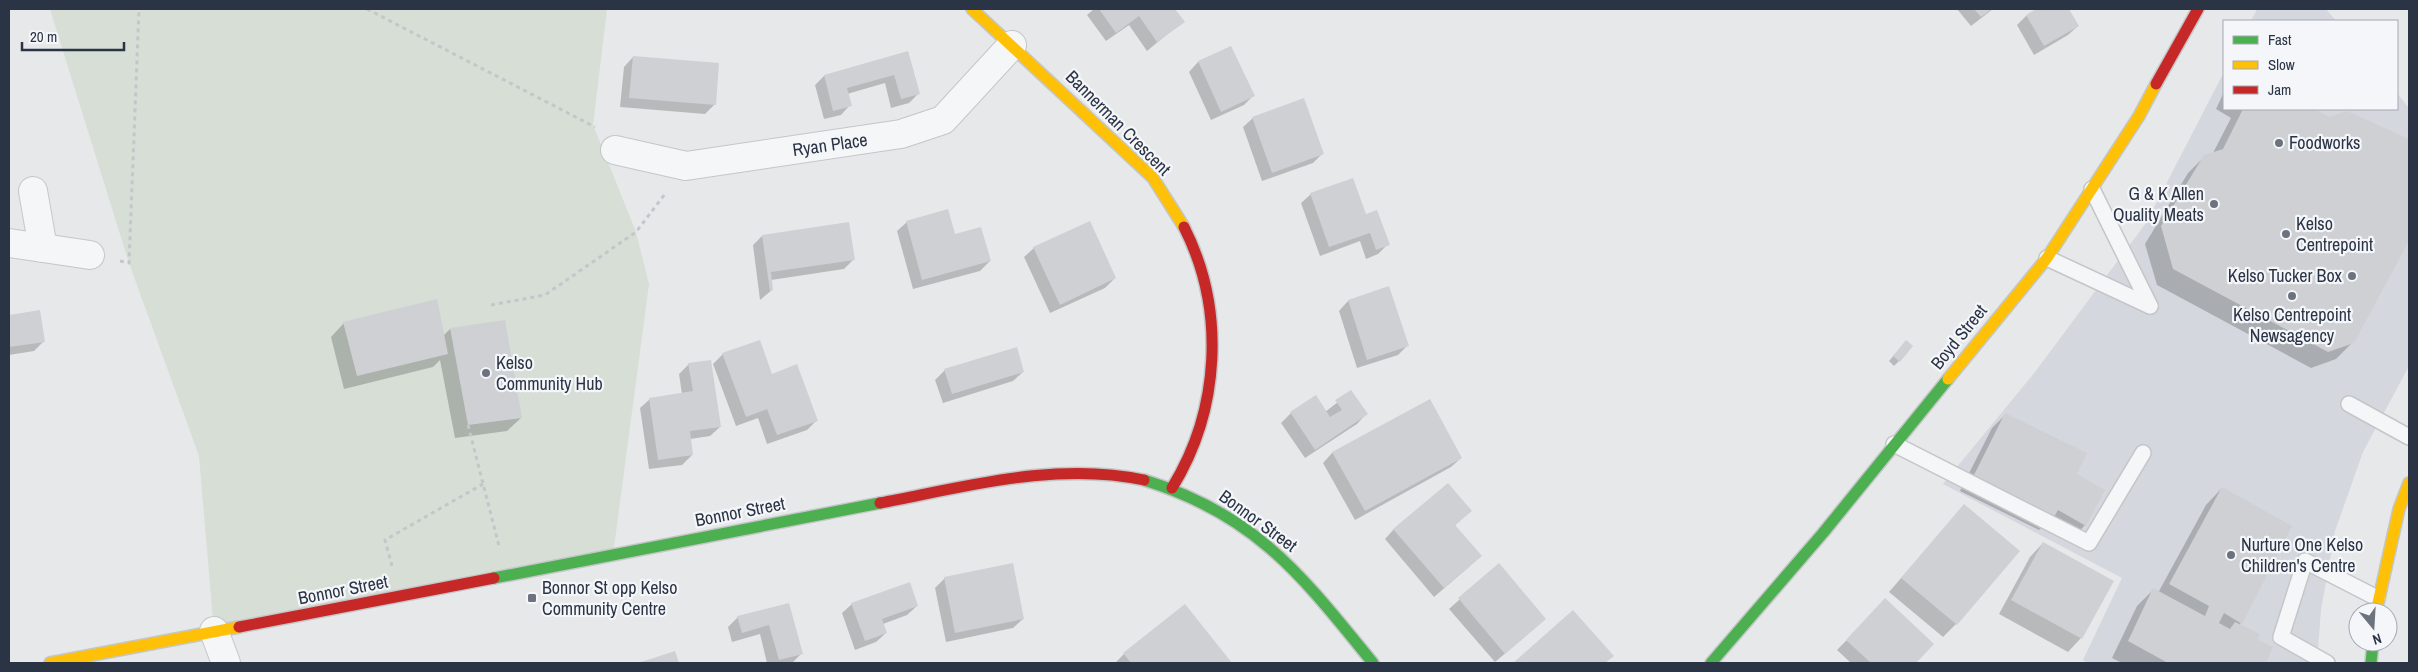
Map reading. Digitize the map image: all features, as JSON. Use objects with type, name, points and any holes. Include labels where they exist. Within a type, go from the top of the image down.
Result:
[{"type":"street","name":"Bannerman Crescent","points":[[972,9],[1153,178],[1177,212],[1193,246],[1206,284],[1212,325],[1213,372],[1204,412],[1190,457],[1172,488]]},
{"type":"street","name":"Boyd Street","points":[[1711,663],[1823,533],[2047,258],[2139,116],[2196,10]]},
{"type":"street","name":"Ryan Place","points":[[615,150],[686,166],[901,134],[943,120],[1012,45]]},
{"type":"street","points":[[33,190],[43,248]]},
{"type":"street","points":[[9,243],[90,256]]},
{"type":"street","name":"Bonnor Street","points":[[50,663],[1003,481],[1082,472],[1132,477],[1172,488],[1216,508],[1276,553],[1301,576],[1374,663]]},
{"type":"street","points":[[2378,602],[2399,509],[2409,483]]},
{"type":"street","points":[[214,632],[226,663]]},
{"type":"lane","points":[[2047,258],[2150,306],[2092,189]]},
{"type":"lane","points":[[2349,404],[2409,438]]},
{"type":"lane","points":[[1894,444],[2088,543],[2143,454]]},
{"type":"lane","points":[[2328,663],[2281,637],[2306,562],[2372,602]]},
{"type":"path","points":[[90,256],[129,263],[139,9]]},
{"type":"path","points":[[367,9],[593,124],[615,150]]},
{"type":"path","points":[[492,305],[545,295],[636,232],[686,166]]},
{"type":"path","points":[[468,425],[506,576]]},
{"type":"path","points":[[400,597],[385,540],[483,484]]},
{"type":"shaded area","points":[[50,9],[607,9],[593,125],[636,232],[649,284],[613,555],[214,631],[199,456],[129,263]]},
{"type":"shaded area","points":[[2257,9],[2326,9],[2335,20],[2252,20]]},
{"type":"shaded area","points":[[2223,74],[2223,110],[2398,110],[2398,94],[2409,108],[2409,366],[2363,452],[2335,531],[2321,610],[2317,663],[2088,663],[2083,660],[2122,578],[1943,484],[2035,372],[2146,223]]},
{"type":"building","points":[[1099,9],[1175,9],[1185,22],[1157,42],[1139,16],[1116,33]]},
{"type":"building","points":[[1974,9],[1992,9],[1981,17]]},
{"type":"building","points":[[2036,9],[2069,9],[2079,26],[2044,46],[2026,15]]},
{"type":"building","points":[[1231,46],[1255,96],[1221,112],[1198,61]]},
{"type":"building","points":[[908,51],[920,94],[901,99],[894,75],[847,88],[852,106],[833,111],[824,75]]},
{"type":"building","points":[[633,56],[719,63],[716,105],[629,98]]},
{"type":"building","points":[[1304,98],[1324,154],[1272,173],[1252,117]]},
{"type":"building","name":"Kelso Centrepoint","points":[[2242,110],[2316,110],[2330,117],[2347,111],[2409,139],[2409,241],[2354,343],[2328,352],[2173,269],[2161,226],[2204,155],[2223,149]]},
{"type":"building","points":[[1353,178],[1366,214],[1377,210],[1390,245],[1376,250],[1370,233],[1329,247],[1310,193]]},
{"type":"building","points":[[948,209],[955,234],[981,227],[991,261],[922,280],[906,221]]},
{"type":"building","points":[[1090,221],[1116,278],[1060,305],[1033,247]]},
{"type":"building","points":[[849,222],[855,260],[771,272],[773,290],[770,291],[762,235]]},
{"type":"building","points":[[1389,286],[1409,346],[1367,360],[1348,300]]},
{"type":"building","points":[[437,299],[448,354],[357,376],[343,322]]},
{"type":"building","points":[[40,310],[45,342],[9,347],[9,315]]},
{"type":"building","name":"Kelso Community Hub","points":[[505,320],[522,418],[468,425],[450,328]]},
{"type":"building","points":[[760,340],[772,374],[797,364],[818,421],[777,435],[767,409],[746,417],[722,353]]},
{"type":"building","points":[[1906,340],[1913,346],[1900,362],[1893,356]]},
{"type":"building","points":[[1017,347],[1024,372],[952,394],[944,369]]},
{"type":"building","points":[[711,360],[721,427],[690,431],[693,455],[658,460],[649,398],[693,391],[688,363]]},
{"type":"building","points":[[1351,390],[1368,414],[1315,450],[1290,412],[1316,395],[1330,417],[1342,410],[1335,400]]},
{"type":"building","points":[[1430,399],[1462,458],[1365,511],[1332,452]]},
{"type":"building","points":[[2005,413],[2087,453],[2077,474],[2105,490],[2086,526],[2058,510],[2054,517],[1973,477]]},
{"type":"building","points":[[1448,483],[1472,511],[1455,525],[1482,556],[1444,588],[1393,529]]},
{"type":"building","name":"Nurture One Kelso Children's Centre","points":[[2222,487],[2292,526],[2242,624],[2224,613],[2219,623],[2230,629],[2235,622],[2260,634],[2257,639],[2273,647],[2266,663],[2168,663],[2128,641],[2153,588],[2205,616],[2209,606],[2169,584]]},
{"type":"building","points":[[1964,504],[2020,551],[1957,625],[1901,578]]},
{"type":"building","points":[[2043,542],[2114,581],[2082,639],[2011,600]]},
{"type":"building","points":[[1013,563],[1024,619],[955,633],[944,577]]},
{"type":"building","points":[[1499,563],[1546,619],[1505,654],[1458,598]]},
{"type":"building","points":[[910,582],[918,606],[882,619],[887,633],[865,641],[851,603]]},
{"type":"building","points":[[1885,598],[1934,644],[1916,663],[1871,663],[1846,640]]},
{"type":"building","points":[[789,603],[803,654],[779,660],[769,625],[742,633],[737,616]]},
{"type":"building","points":[[1185,604],[1232,663],[1131,663],[1123,653]]},
{"type":"building","points":[[1573,610],[1614,656],[1605,663],[1513,663]]},
{"type":"building","points":[[675,651],[679,663],[638,663]]},
{"type":"traffic: fast","points":[[1711,663],[1823,533],[1948,379]]},
{"type":"traffic: fast","points":[[1144,480],[1183,494],[1217,511],[1247,530],[1299,576],[1373,663]]},
{"type":"traffic: fast","points":[[494,578],[880,503]]},
{"type":"traffic: fast","points":[[2371,663],[2372,652]]},
{"type":"traffic: slow","points":[[972,9],[1153,178],[1184,227]]},
{"type":"traffic: slow","points":[[1948,379],[2047,258],[2139,116],[2156,84]]},
{"type":"traffic: slow","points":[[2378,602],[2399,509],[2409,483]]},
{"type":"traffic: slow","points":[[50,663],[239,627]]},
{"type":"traffic: jam","points":[[2156,84],[2198,9]]},
{"type":"traffic: jam","points":[[1172,488],[1188,458],[1200,426],[1208,393],[1212,359],[1211,325],[1207,292],[1198,259],[1184,227]]},
{"type":"traffic: jam","points":[[880,503],[1011,478],[1045,475],[1078,473],[1144,480]]},
{"type":"traffic: jam","points":[[239,627],[494,578]]},
{"type":"place","name":"Foodworks","points":[[2279,143]]},
{"type":"place","name":"G & K Allen Quality Meats","points":[[2214,204]]},
{"type":"place","name":"Kelso Centrepoint","points":[[2286,234]]},
{"type":"place","name":"Kelso Tucker Box","points":[[2352,276]]},
{"type":"place","name":"Kelso Centrepoint Newsagency","points":[[2292,296]]},
{"type":"place","name":"Kelso Community Hub","points":[[486,373]]},
{"type":"place","name":"Nurture One Kelso Children's Centre","points":[[2231,555]]},
{"type":"place","name":"Bonnor St opp Kelso Community Centre","points":[[532,598]]}]
